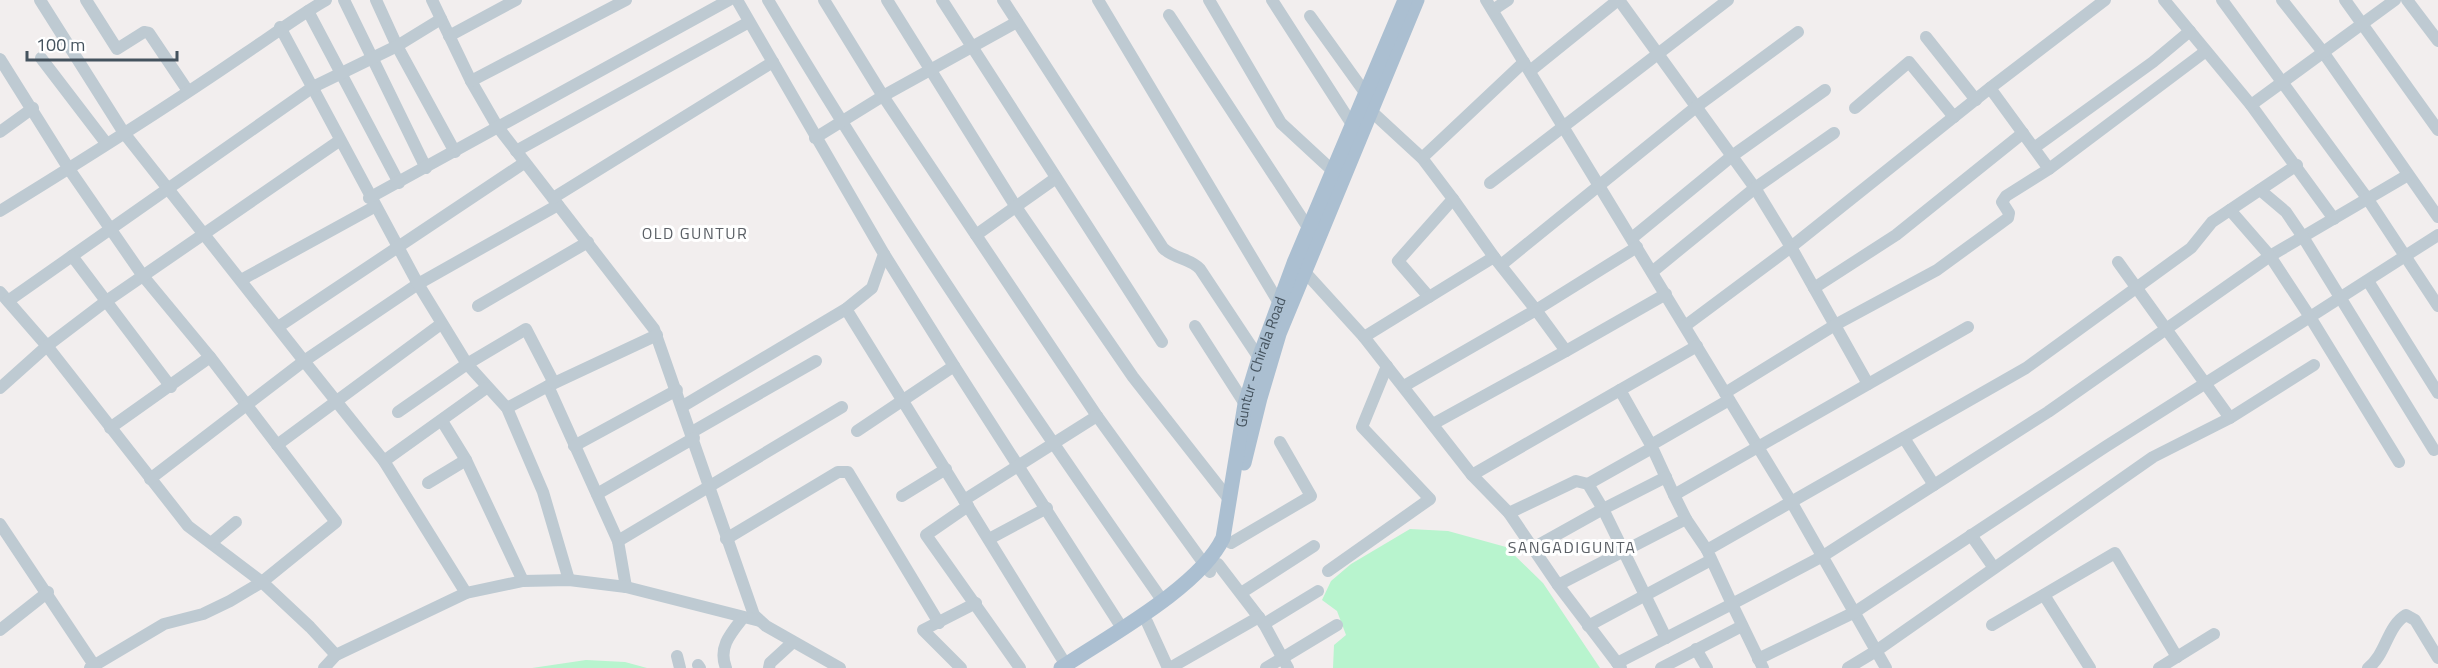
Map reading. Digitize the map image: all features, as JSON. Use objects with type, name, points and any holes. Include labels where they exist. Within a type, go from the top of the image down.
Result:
[{"type":"main road","name":"Guntur - Chirala Road","points":[[1069,667],[1122,627],[1211,567],[1223,538],[1245,404],[1259,358],[1309,229],[1405,0]]},
{"type":"main road","name":"Guntur - Chirala Road","points":[[1069,667],[1147,622],[1176,602],[1231,543],[1246,452],[1279,334],[1417,0]]},
{"type":"street","points":[[40,0],[124,133],[334,401],[384,461],[466,594]]},
{"type":"street","points":[[86,0],[117,49],[144,32],[149,33],[188,91]]},
{"type":"street","points":[[0,211],[188,91],[280,27],[326,0]]},
{"type":"street","points":[[344,0],[426,168]]},
{"type":"street","points":[[376,0],[397,46],[455,152]]},
{"type":"street","points":[[432,0],[471,81],[497,126],[657,335],[751,610],[760,621],[840,668]]},
{"type":"street","points":[[449,36],[516,0]]},
{"type":"street","points":[[471,81],[626,0]]},
{"type":"street","points":[[241,280],[497,126],[729,0]]},
{"type":"street","points":[[737,0],[884,254],[1122,627]]},
{"type":"street","points":[[768,0],[840,122],[1053,444],[1162,600]]},
{"type":"street","points":[[824,0],[883,96],[1097,416],[1211,567],[1241,593],[1262,620],[1288,668]]},
{"type":"street","points":[[887,0],[1016,207],[1133,377],[1228,498]]},
{"type":"street","points":[[942,0],[1162,342]]},
{"type":"street","points":[[1003,0],[1162,248],[1174,256],[1193,262],[1200,269],[1259,358]]},
{"type":"street","points":[[1098,0],[1279,303]]},
{"type":"street","points":[[1209,0],[1281,123],[1334,172]]},
{"type":"street","points":[[1272,0],[1353,126]]},
{"type":"street","points":[[1508,0],[1490,5],[1792,503],[1886,668]]},
{"type":"street","points":[[1422,158],[1527,67],[1619,0],[1755,188],[1868,384]]},
{"type":"street","points":[[1490,183],[1728,0]]},
{"type":"street","points":[[1685,327],[1791,247],[1990,88],[2105,0]]},
{"type":"street","points":[[2164,0],[2251,105],[2297,165],[2334,219]]},
{"type":"street","points":[[2222,0],[2367,198],[2438,306]]},
{"type":"street","points":[[2282,0],[2323,52],[2438,218]]},
{"type":"street","points":[[2345,0],[2363,22],[2438,130]]},
{"type":"street","points":[[2251,105],[2395,0]]},
{"type":"street","points":[[2407,0],[2438,41]]},
{"type":"street","points":[[308,11],[399,183]]},
{"type":"street","points":[[1169,15],[1309,229]]},
{"type":"street","points":[[1310,16],[1366,94]]},
{"type":"street","points":[[336,655],[262,582],[188,526],[47,346],[4,296],[72,256],[313,87],[397,46],[441,19]]},
{"type":"street","points":[[516,151],[749,22]]},
{"type":"street","points":[[815,138],[930,69],[1017,22]]},
{"type":"street","points":[[280,27],[397,249],[441,324],[486,388],[507,408],[543,492],[569,580]]},
{"type":"street","points":[[2034,148],[2145,68],[2190,31]]},
{"type":"street","points":[[1364,337],[1429,297],[1498,261],[1599,185],[1696,107],[1798,32]]},
{"type":"street","points":[[1926,37],[1976,100]]},
{"type":"street","points":[[1509,513],[1576,481],[1588,484],[1652,446],[1835,325],[1934,272],[2005,221],[2009,216],[2003,206],[2003,199],[2049,169],[2206,51]]},
{"type":"street","points":[[0,58],[69,169],[143,276],[210,357],[336,522],[262,582],[203,614],[164,624],[93,667],[48,592],[0,524]]},
{"type":"street","points":[[40,58],[106,143]]},
{"type":"street","points":[[150,479],[304,361],[418,284],[555,202],[772,62]]},
{"type":"street","points":[[1855,108],[1910,62],[1954,117]]},
{"type":"street","points":[[1990,88],[2049,169]]},
{"type":"street","points":[[1404,386],[1536,310],[1634,243],[1732,156],[1825,90]]},
{"type":"street","points":[[0,132],[33,108]]},
{"type":"street","points":[[1371,111],[1422,158],[1566,351]]},
{"type":"street","points":[[1652,272],[1755,188],[1834,133]]},
{"type":"street","points":[[1814,288],[1906,226],[2023,133]]},
{"type":"street","points":[[0,388],[47,346],[105,302],[339,141]]},
{"type":"street","points":[[278,327],[524,163]]},
{"type":"street","points":[[1588,626],[1645,596],[1792,503],[2026,368],[2195,245],[2208,226],[2297,165]]},
{"type":"street","points":[[1304,271],[1364,337],[1472,475],[1509,513],[1558,585],[1619,665],[1823,556],[2048,412],[2270,256],[2408,175]]},
{"type":"street","points":[[976,235],[1056,178]]},
{"type":"street","points":[[2260,190],[2286,212],[2434,450]]},
{"type":"street","points":[[1429,297],[1398,261],[1453,200]]},
{"type":"street","points":[[2230,210],[2270,256],[2399,462]]},
{"type":"street","points":[[1620,390],[1652,446],[1686,519],[1709,555],[1760,663],[1855,612],[2438,235]]},
{"type":"street","points":[[478,306],[588,242]]},
{"type":"street","points":[[683,406],[846,309],[872,288],[884,254]]},
{"type":"street","points":[[72,256],[171,387]]},
{"type":"street","points":[[2118,262],[2230,418]]},
{"type":"street","points":[[2368,280],[2438,393]]},
{"type":"street","points":[[1433,424],[1666,294]]},
{"type":"street","points":[[846,309],[1069,667]]},
{"type":"street","points":[[278,444],[441,324]]},
{"type":"street","points":[[1195,326],[1245,404]]},
{"type":"street","points":[[1674,495],[1968,327]]},
{"type":"street","points":[[398,412],[468,364],[526,329],[551,384],[574,446],[618,541],[626,587]]},
{"type":"street","points":[[507,408],[551,384],[657,335]]},
{"type":"street","points":[[1472,475],[1697,346]]},
{"type":"street","points":[[110,428],[171,387],[210,357]]},
{"type":"street","points":[[597,494],[816,361]]},
{"type":"street","points":[[857,431],[954,366]]},
{"type":"street","points":[[1328,572],[1430,499],[1362,428],[1387,366]]},
{"type":"street","points":[[1848,668],[1876,651],[2153,458],[2230,418],[2314,366]]},
{"type":"street","points":[[384,461],[486,388]]},
{"type":"street","points":[[574,446],[677,390]]},
{"type":"street","points":[[618,541],[842,407]]},
{"type":"street","points":[[1020,668],[926,535],[966,503],[1097,416]]},
{"type":"street","points":[[442,421],[466,460],[523,581]]},
{"type":"street","points":[[1904,438],[1934,485]]},
{"type":"street","points":[[1231,543],[1311,496],[1280,441]]},
{"type":"street","points":[[428,483],[466,460]]},
{"type":"street","points":[[902,496],[946,469]]},
{"type":"street","points":[[726,539],[838,472],[848,472],[939,623]]},
{"type":"street","points":[[1533,548],[1666,477]]},
{"type":"street","points":[[1588,484],[1603,509],[1666,638]]},
{"type":"street","points":[[989,539],[1047,508]]},
{"type":"street","points":[[1558,585],[1686,519]]},
{"type":"street","points":[[211,543],[236,522]]},
{"type":"street","points":[[1971,535],[1994,568]]},
{"type":"street","points":[[1241,593],[1314,546]]},
{"type":"street","points":[[1992,625],[2115,553],[2177,657]]},
{"type":"street","points":[[324,668],[336,655],[466,594],[523,581],[569,580],[626,587],[742,619],[760,621]]},
{"type":"street","points":[[1147,622],[1169,668],[1318,591]]},
{"type":"street","points":[[0,630],[48,592]]},
{"type":"street","points":[[2044,595],[2090,668]]},
{"type":"street","points":[[961,668],[923,630],[976,603]]},
{"type":"street","points":[[2368,668],[2379,658],[2396,623],[2406,615],[2415,620],[2438,658]]},
{"type":"street","points":[[726,668],[723,661],[725,639],[742,619]]},
{"type":"street","points":[[1266,668],[1283,655],[1337,625]]},
{"type":"street","points":[[1667,666],[1742,626]]},
{"type":"street","points":[[2159,668],[2214,634]]},
{"type":"street","points":[[769,668],[770,663],[793,642]]},
{"type":"street","points":[[1696,649],[1707,668]]},
{"type":"green space","points":[[1410,529],[1448,531],[1506,547],[1543,583],[1600,668],[1333,668],[1334,645],[1346,635],[1337,611],[1322,600],[1331,581],[1351,564]]},
{"type":"green space","points":[[586,660],[625,662],[647,668],[532,668]]},
{"type":"district","name":"OLD GUNTUR","points":[[695,233]]},
{"type":"district","name":"SANGADIGUNTA","points":[[1572,547]]}]
